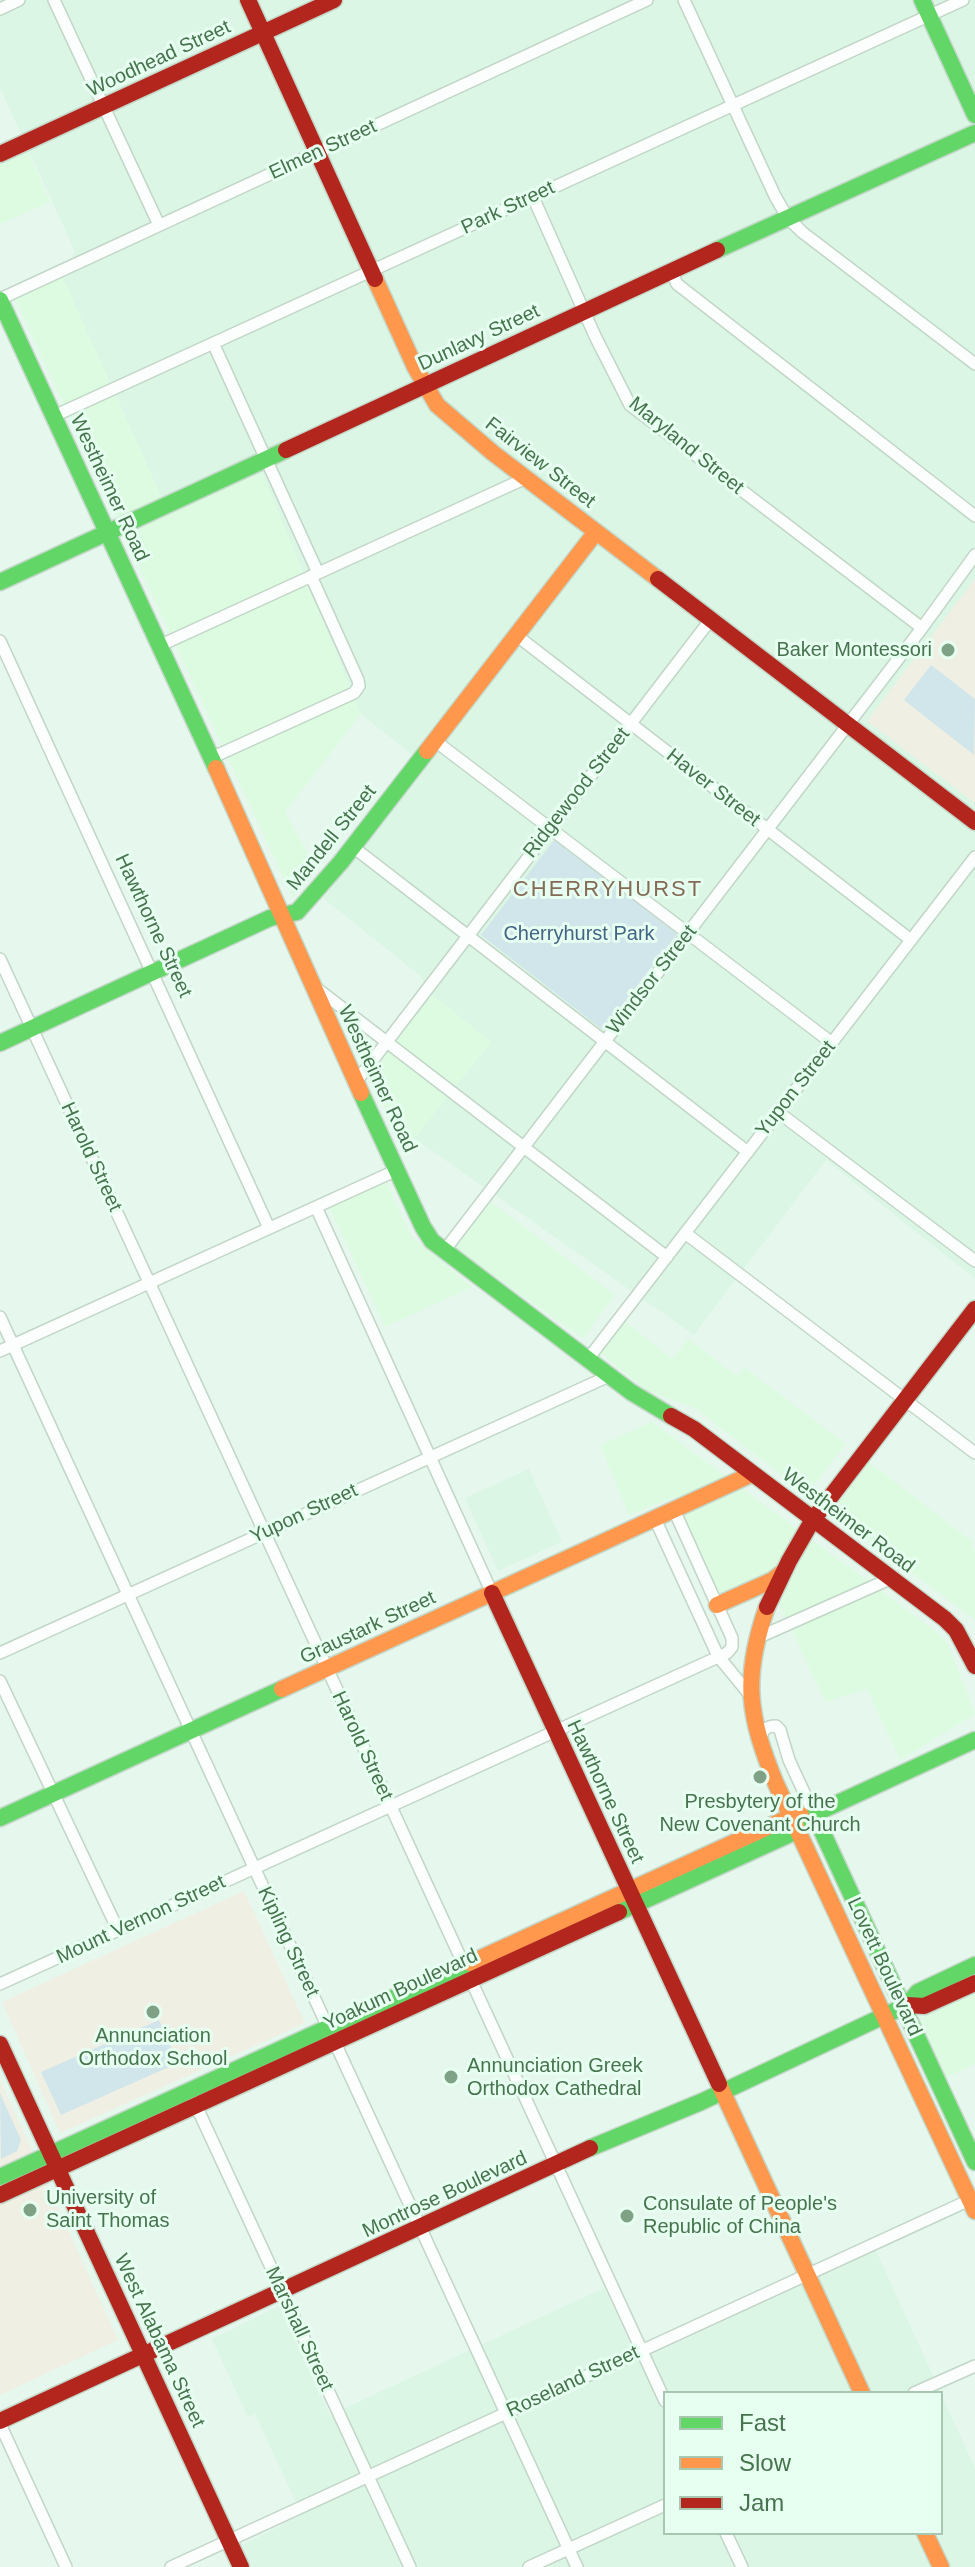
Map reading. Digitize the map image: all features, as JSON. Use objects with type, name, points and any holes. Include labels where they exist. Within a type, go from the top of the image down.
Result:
[{"type":"street","points":[[0,9],[19,0]]},
{"type":"street","points":[[54,0],[159,225]]},
{"type":"street","name":"Fairview Street","points":[[248,0],[432,398],[448,415],[526,478],[975,822]]},
{"type":"street","name":"Woodhead Street","points":[[0,154],[334,0]]},
{"type":"street","name":"Elmen Street","points":[[0,300],[647,0]]},
{"type":"street","points":[[684,0],[787,217],[802,232],[975,364]]},
{"type":"street","name":"Park Street","points":[[54,416],[733,105],[926,8],[963,0]]},
{"type":"street","points":[[926,8],[975,115]]},
{"type":"street","name":"Dunlavy Street","points":[[0,582],[975,133]]},
{"type":"street","name":"Maryland Street","points":[[533,197],[630,405],[922,628]]},
{"type":"street","points":[[671,271],[677,284],[975,516]]},
{"type":"street","name":"Westheimer Road","points":[[0,300],[161,645],[356,1082],[432,1241],[648,1404],[694,1429],[945,1619],[956,1630],[974,1663]]},
{"type":"street","points":[[211,758],[354,693],[359,686],[266,459],[213,343]]},
{"type":"street","points":[[161,645],[526,478]]},
{"type":"street","name":"Mandell Street","points":[[0,1043],[270,918],[297,912],[353,847],[596,532]]},
{"type":"street","name":"Windsor Street","points":[[444,1251],[975,555]]},
{"type":"street","name":"Ridgewood Street","points":[[356,1082],[711,619]]},
{"type":"street","name":"Haver Street","points":[[516,635],[911,940]]},
{"type":"street","name":"Hawthorne Street","points":[[0,641],[269,1228]]},
{"type":"street","points":[[434,740],[832,1043]]},
{"type":"street","points":[[353,847],[748,1152]]},
{"type":"street","name":"Yupon Street","points":[[588,1359],[975,857]]},
{"type":"street","name":"Harold Street","points":[[0,959],[663,2397]]},
{"type":"street","points":[[313,986],[667,1257]]},
{"type":"street","points":[[778,1112],[975,1261]]},
{"type":"street","points":[[0,1351],[397,1170]]},
{"type":"street","name":"Hawthorne Street","points":[[316,1207],[634,1905],[861,2391]]},
{"type":"street","points":[[685,1233],[975,1453]]},
{"type":"street","points":[[750,1695],[751,1665],[757,1638],[784,1571],[812,1521],[975,1309]]},
{"type":"street","name":"Kipling Street","points":[[0,1317],[577,2567]]},
{"type":"street","name":"Yupon Street","points":[[0,1653],[609,1376]]},
{"type":"street","name":"Graustark Street","points":[[0,1818],[752,1474]]},
{"type":"street","points":[[674,1510],[732,1638],[732,1647],[718,1656]]},
{"type":"street","name":"Lovett Boulevard","points":[[655,1519],[718,1656],[750,1695],[760,1739],[796,1823],[973,2203]]},
{"type":"street","points":[[717,1605],[773,1580],[784,1571]]},
{"type":"street","points":[[757,1638],[892,1578]]},
{"type":"street","name":"Mount Vernon Street","points":[[0,1984],[718,1656]]},
{"type":"street","points":[[0,1681],[118,1930]]},
{"type":"street","name":"Lovett Boulevard","points":[[760,1739],[768,1726],[776,1726],[780,1730],[789,1760],[975,2162]]},
{"type":"street","name":"Yoakum Boulevard","points":[[0,2195],[54,2162],[468,1973],[634,1905],[814,1814],[975,1740]]},
{"type":"street","name":"Yoakum Boulevard","points":[[468,1973],[627,1889],[796,1823]]},
{"type":"street","name":"Montrose Boulevard","points":[[905,2006],[918,1992],[975,1965]]},
{"type":"street","name":"Montrose Boulevard","points":[[0,2422],[629,2130],[723,2093],[771,2067],[884,2015],[905,2006],[924,2006],[975,1983]]},
{"type":"street","name":"West Alabama Street","points":[[0,2044],[241,2567]]},
{"type":"street","name":"Marshall Street","points":[[192,2098],[410,2567]]},
{"type":"street","name":"Yoakum Boulevard","points":[[0,2177],[54,2162]]},
{"type":"street","name":"Roseland Street","points":[[171,2567],[806,2275],[973,2203]]},
{"type":"street","points":[[919,2391],[975,2366]]},
{"type":"street","points":[[0,2422],[66,2567]]},
{"type":"street","points":[[529,2567],[663,2506]]},
{"type":"street","points":[[727,2535],[742,2567]]},
{"type":"street","points":[[926,2535],[941,2567]]},
{"type":"shaded area","points":[[0,0],[975,0],[975,1279],[826,1160],[694,1335],[414,1138],[491,1042],[431,994],[419,975],[323,898],[425,765],[361,714],[261,470],[169,514],[62,276],[75,251],[0,88]]},
{"type":"shaded area","points":[[26,148],[50,202],[0,224],[0,159]]},
{"type":"shaded area","points":[[62,276],[169,514],[261,470],[361,714],[285,812],[316,869],[293,898],[14,297]]},
{"type":"shaded area","name":"Baker Montessori","points":[[975,579],[975,803],[867,721]]},
{"type":"shaded area","points":[[431,994],[491,1042],[406,1149],[367,1075]]},
{"type":"shaded area","points":[[385,1180],[411,1236],[472,1287],[385,1327],[329,1206]]},
{"type":"shaded area","points":[[491,1202],[615,1295],[583,1338],[453,1247]]},
{"type":"shaded area","points":[[623,1320],[672,1359],[688,1339],[737,1376],[745,1368],[846,1444],[807,1494],[695,1408],[648,1391],[599,1352]]},
{"type":"shaded area","points":[[652,1422],[935,1631],[948,1644],[975,1714],[900,1760],[867,1689],[825,1702],[767,1576],[721,1596],[674,1497],[629,1515],[600,1445]]},
{"type":"shaded area","points":[[869,1462],[974,1543],[971,1547],[975,1550],[975,1620],[831,1512]]},
{"type":"shaded area","points":[[529,1469],[562,1542],[498,1571],[465,1498]]},
{"type":"shaded area","name":"Annunciation Orthodox School","points":[[244,1891],[305,2023],[60,2133],[2,2002]]},
{"type":"shaded area","points":[[975,1994],[975,2064],[946,2078],[919,2018]]},
{"type":"shaded area","name":"University of Saint Thomas","points":[[0,2080],[118,2340],[0,2395]]},
{"type":"shaded area","points":[[876,2251],[940,2391],[663,2391],[663,2535],[943,2535],[943,2398],[975,2468],[975,2567],[252,2567],[242,2545],[302,2515],[255,2414],[248,2417],[212,2339],[279,2306],[330,2415],[604,2288],[638,2361]]},
{"type":"green space","points":[[931,665],[975,699],[974,755],[904,700]]},
{"type":"green space","name":"Cherryhurst Park","points":[[555,839],[677,934],[603,1030],[481,935]]},
{"type":"green space","points":[[159,2020],[178,2063],[61,2115],[41,2072]]},
{"type":"green space","points":[[0,2093],[21,2140],[17,2151],[1,2159]]},
{"type":"traffic: fast","points":[[922,0],[975,115]]},
{"type":"traffic: fast","points":[[717,250],[975,133]]},
{"type":"traffic: fast","points":[[0,300],[216,768]]},
{"type":"traffic: fast","points":[[0,582],[286,450]]},
{"type":"traffic: fast","points":[[0,1043],[270,918],[297,912],[341,862],[427,751]]},
{"type":"traffic: fast","points":[[361,1093],[432,1241],[631,1392],[671,1416]]},
{"type":"traffic: fast","points":[[0,1818],[282,1689]]},
{"type":"traffic: fast","points":[[619,1912],[799,1830],[814,1814],[975,1740]]},
{"type":"traffic: fast","points":[[814,1814],[975,2162]]},
{"type":"traffic: fast","points":[[0,2177],[470,1963]]},
{"type":"traffic: fast","points":[[590,2148],[701,2102],[907,2005],[918,1992],[975,1965]]},
{"type":"traffic: slow","points":[[375,279],[415,367],[437,405],[493,453],[658,579]]},
{"type":"traffic: slow","points":[[427,751],[596,532]]},
{"type":"traffic: slow","points":[[216,768],[361,1093]]},
{"type":"traffic: slow","points":[[282,1689],[752,1474]]},
{"type":"traffic: slow","points":[[717,1605],[773,1580],[783,1572]]},
{"type":"traffic: slow","points":[[767,1607],[751,1676],[759,1738],[776,1784],[975,2211]]},
{"type":"traffic: slow","points":[[470,1963],[792,1816],[801,1815]]},
{"type":"traffic: slow","points":[[719,2084],[861,2391]]},
{"type":"traffic: slow","points":[[926,2535],[941,2567]]},
{"type":"traffic: jam","points":[[248,0],[375,279]]},
{"type":"traffic: jam","points":[[0,154],[334,0]]},
{"type":"traffic: jam","points":[[286,450],[717,250]]},
{"type":"traffic: jam","points":[[658,579],[975,822]]},
{"type":"traffic: jam","points":[[767,1607],[812,1521],[975,1309]]},
{"type":"traffic: jam","points":[[671,1416],[694,1429],[945,1619],[956,1630],[975,1666]]},
{"type":"traffic: jam","points":[[492,1593],[719,2084]]},
{"type":"traffic: jam","points":[[0,2195],[619,1912]]},
{"type":"traffic: jam","points":[[907,2005],[924,2006],[975,1983]]},
{"type":"traffic: jam","points":[[0,2044],[241,2567]]},
{"type":"traffic: jam","points":[[0,2421],[590,2148]]},
{"type":"place","name":"Baker Montessori","points":[[948,650]]},
{"type":"place","name":"Presbytery of the New Covenant Church","points":[[760,1777]]},
{"type":"place","name":"Annunciation Orthodox School","points":[[153,2012]]},
{"type":"place","name":"Annunciation Greek Orthodox Cathedral","points":[[451,2077]]},
{"type":"place","name":"University of Saint Thomas","points":[[30,2210]]},
{"type":"place","name":"Consulate of People's Republic of China","points":[[627,2216]]},
{"type":"district","name":"CHERRYHURST","points":[[608,890]]}]
